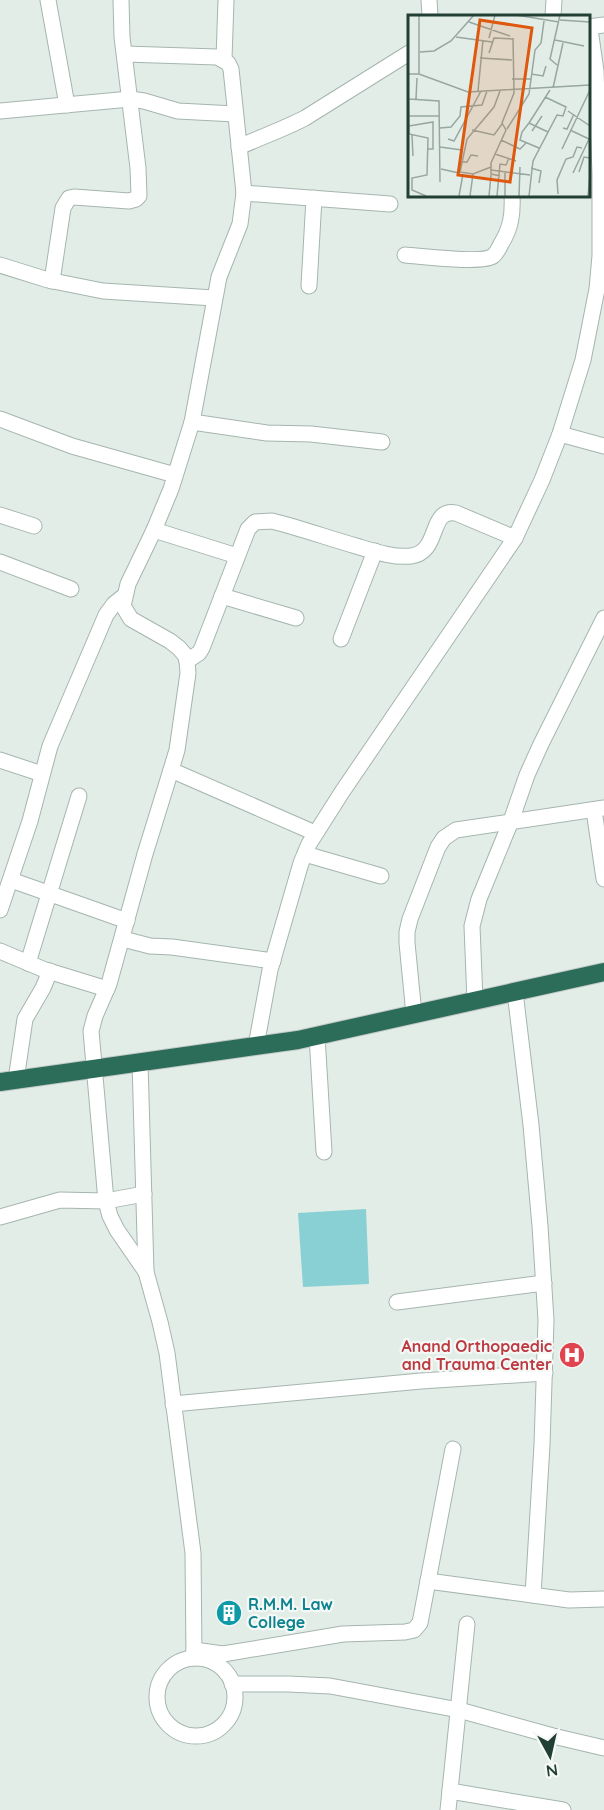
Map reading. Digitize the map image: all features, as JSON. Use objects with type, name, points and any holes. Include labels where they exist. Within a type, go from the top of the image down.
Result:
[{"type":"highway","points":[[8,1081],[317,1036],[604,972]]},
{"type":"street","points":[[48,0],[67,105]]},
{"type":"street","points":[[52,281],[63,208],[69,198],[129,201],[139,196],[138,168],[122,38],[121,0]]},
{"type":"street","points":[[224,59],[226,0]]},
{"type":"street","points":[[429,0],[430,15]]},
{"type":"street","points":[[553,15],[554,0]]},
{"type":"street","points":[[589,28],[604,25]]},
{"type":"street","points":[[256,1046],[273,961],[305,854],[315,833],[515,538],[560,434],[583,360],[600,290],[602,173],[593,155],[596,71],[589,31]]},
{"type":"street","points":[[125,54],[217,57],[228,63],[231,69],[244,193],[240,224],[219,277],[214,298],[192,422],[154,530],[128,584],[123,606],[131,620],[179,648],[188,661],[181,726],[171,770],[145,854],[123,939],[91,1031],[106,1201],[117,1230],[146,1272]]},
{"type":"street","points":[[239,147],[306,118],[408,54]]},
{"type":"street","points":[[0,111],[130,99],[178,111],[235,114]]},
{"type":"street","points":[[244,193],[390,204]]},
{"type":"street","points":[[405,255],[471,259],[486,259],[493,256],[510,226],[513,196]]},
{"type":"street","points":[[309,286],[314,198]]},
{"type":"street","points":[[0,265],[52,281],[103,291],[214,298]]},
{"type":"street","points":[[0,418],[72,446],[175,475]]},
{"type":"street","points":[[192,422],[267,433],[311,434],[382,442]]},
{"type":"street","points":[[560,434],[604,446]]},
{"type":"street","points":[[188,661],[199,653],[248,529],[255,522],[288,525],[375,551],[403,556],[417,555],[424,551],[430,544],[440,519],[444,514],[450,512],[515,538]]},
{"type":"street","points":[[0,515],[34,526]]},
{"type":"street","points":[[154,530],[237,556]]},
{"type":"street","points":[[341,639],[375,551]]},
{"type":"street","points":[[0,562],[71,589]]},
{"type":"street","points":[[0,910],[30,821],[55,730],[106,615],[114,603],[124,596]]},
{"type":"street","points":[[222,596],[296,618]]},
{"type":"street","points":[[476,1001],[473,920],[479,899],[527,775],[604,618]]},
{"type":"street","points":[[0,760],[42,774]]},
{"type":"street","points":[[171,770],[315,833]]},
{"type":"street","points":[[28,963],[79,796]]},
{"type":"street","points":[[414,1014],[407,932],[416,899],[444,838],[456,830],[599,809],[604,879]]},
{"type":"street","points":[[305,854],[381,876]]},
{"type":"street","points":[[11,880],[127,921]]},
{"type":"street","points":[[123,939],[160,947],[273,961]]},
{"type":"street","points":[[0,951],[50,971],[107,989]]},
{"type":"street","points":[[8,1081],[25,1019],[44,988],[50,971]]},
{"type":"street","points":[[515,992],[531,1125],[546,1320],[533,1595]]},
{"type":"street","points":[[317,1036],[324,1152]]},
{"type":"street","points":[[140,1062],[146,1272],[160,1322],[193,1553],[194,1654]]},
{"type":"street","points":[[0,1217],[60,1200],[106,1201],[144,1194]]},
{"type":"street","points":[[397,1302],[544,1283]]},
{"type":"street","points":[[173,1404],[422,1381],[544,1373]]},
{"type":"street","points":[[194,1654],[219,1666],[228,1676],[235,1701],[231,1714],[223,1725],[212,1733],[199,1737],[186,1736],[174,1730],[164,1721],[158,1709],[156,1696],[158,1684],[164,1674],[172,1666],[194,1654],[223,1654],[343,1634],[414,1630],[420,1623],[453,1449]]},
{"type":"street","points":[[428,1581],[568,1600],[604,1599]]},
{"type":"street","points":[[448,1810],[467,1624]]},
{"type":"street","points":[[232,1684],[330,1686],[459,1710],[604,1748]]},
{"type":"street","points":[[450,1791],[563,1810]]},
{"type":"water","points":[[366,1209],[369,1284],[303,1287],[298,1213]]},
{"type":"place","name":"Anand Orthopaedic and Trauma Center","points":[[572,1355]]},
{"type":"place","name":"R.M.M. Law College","points":[[229,1613]]}]
